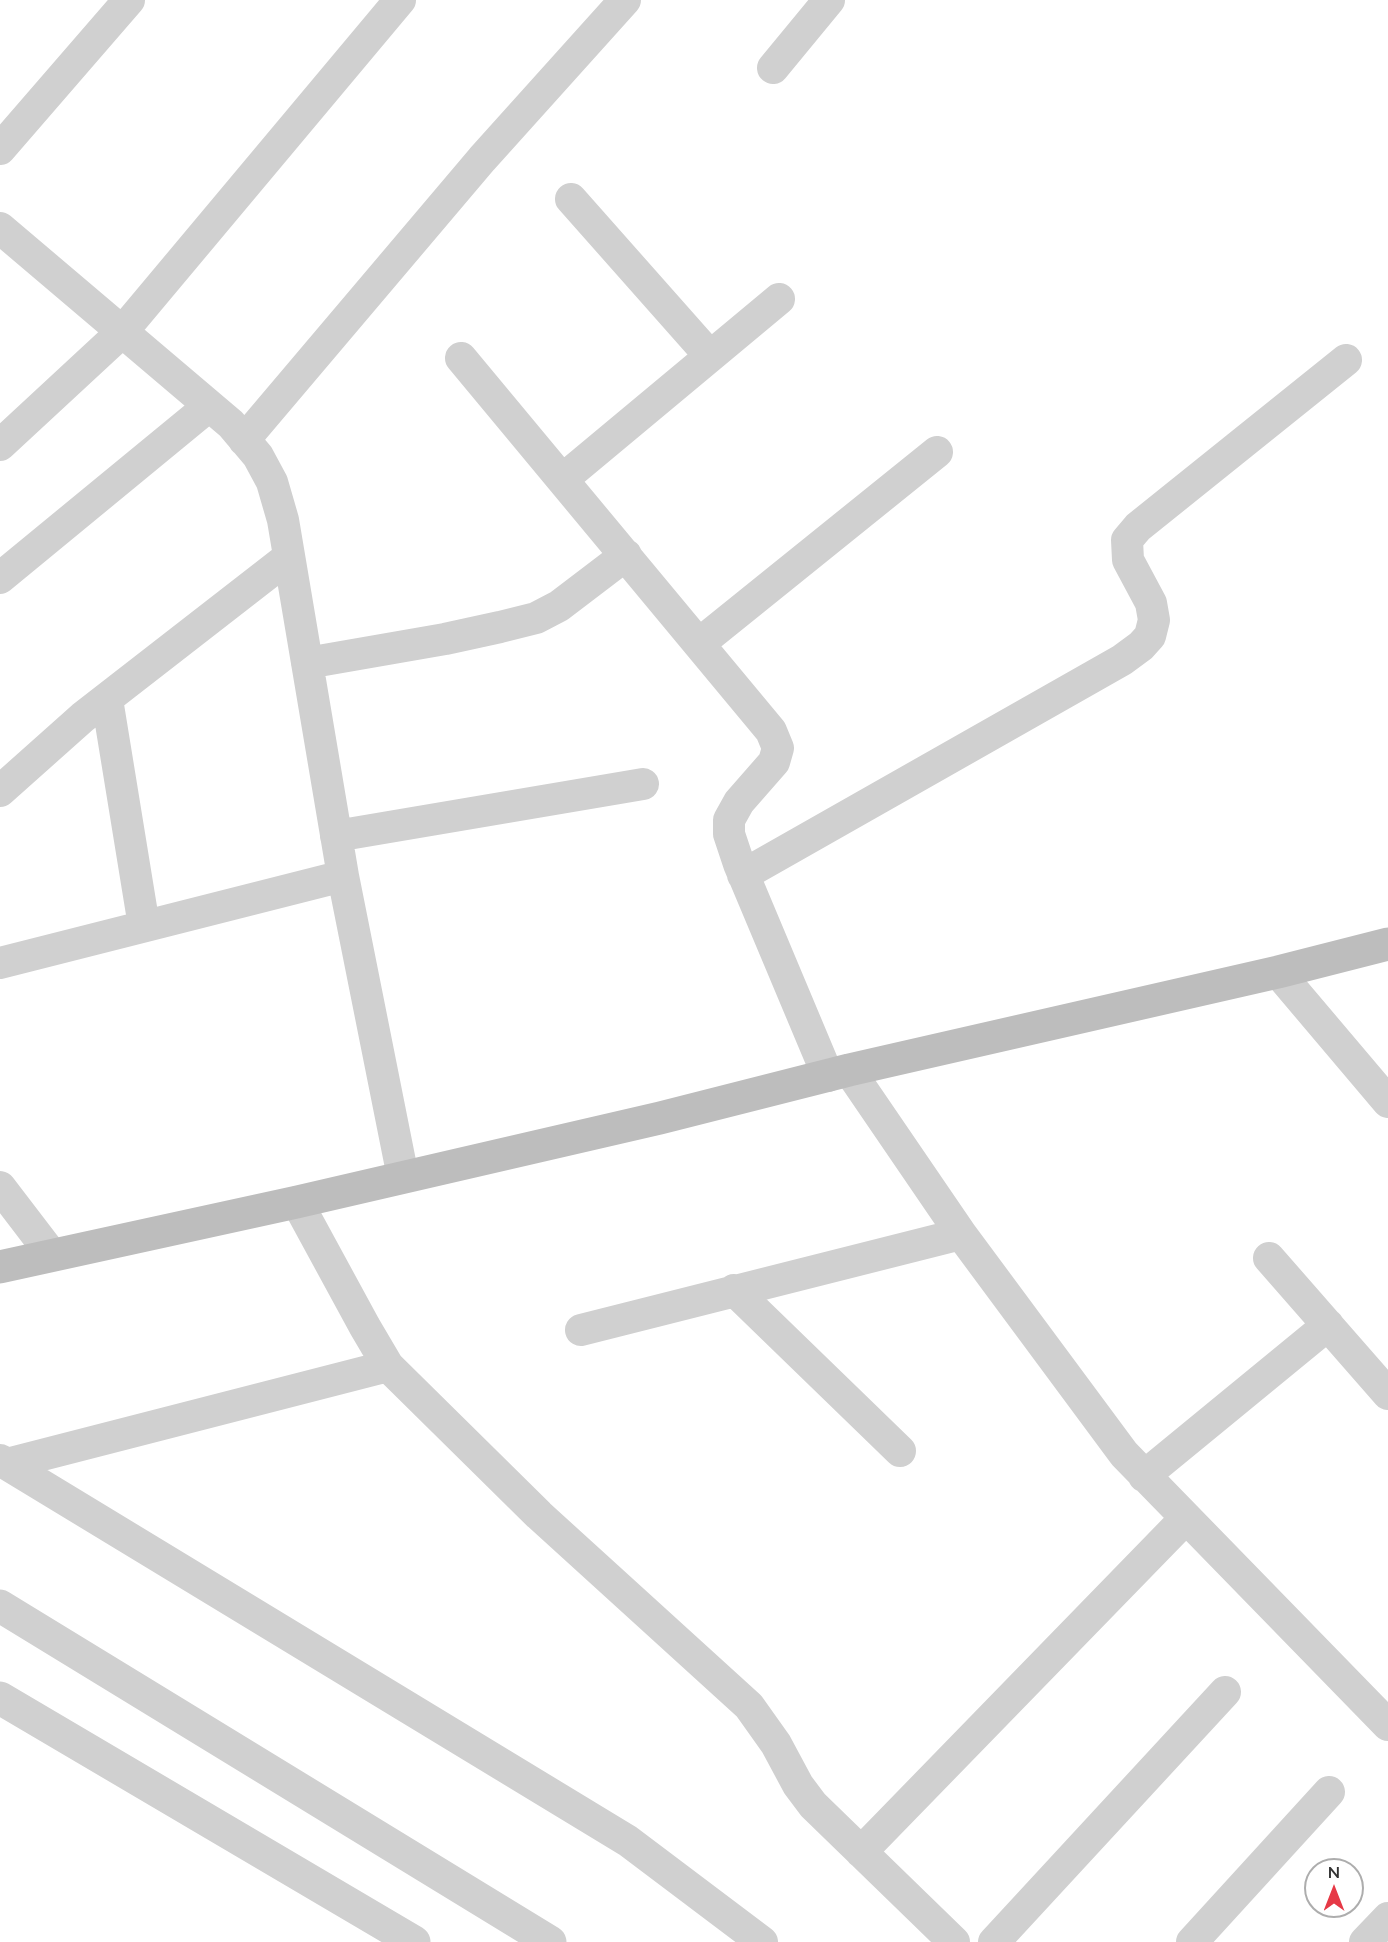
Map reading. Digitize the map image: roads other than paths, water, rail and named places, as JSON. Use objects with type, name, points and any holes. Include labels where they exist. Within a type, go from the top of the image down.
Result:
[{"type":"main road","points":[[0,1267],[297,1202],[660,1118],[838,1073],[1278,972],[1388,944]]},
{"type":"street","points":[[0,149],[129,0]]},
{"type":"street","points":[[0,445],[122,332],[400,0]]},
{"type":"street","points":[[244,440],[482,159],[625,0]]},
{"type":"street","points":[[773,68],[829,0]]},
{"type":"street","points":[[571,199],[710,356]]},
{"type":"street","points":[[0,228],[231,424],[258,456],[272,482],[283,519],[343,876],[404,1177]]},
{"type":"street","points":[[562,479],[779,299]]},
{"type":"street","points":[[461,358],[771,731],[778,748],[774,762],[739,802],[729,820],[729,834],[743,875],[838,1073],[1124,1454],[1388,1725]]},
{"type":"street","points":[[743,875],[1122,660],[1141,646],[1150,636],[1154,620],[1151,603],[1128,560],[1127,540],[1138,527],[1346,360]]},
{"type":"street","points":[[0,578],[208,406]]},
{"type":"street","points":[[700,643],[937,452]]},
{"type":"street","points":[[307,663],[445,639],[536,618],[559,606],[626,555]]},
{"type":"street","points":[[0,791],[83,717],[289,557]]},
{"type":"street","points":[[107,699],[144,926]]},
{"type":"street","points":[[336,836],[643,784]]},
{"type":"street","points":[[0,963],[343,876]]},
{"type":"street","points":[[1278,972],[1388,1102]]},
{"type":"street","points":[[0,1187],[52,1255]]},
{"type":"street","points":[[297,1202],[364,1327],[388,1366],[539,1515],[748,1706],[776,1744],[798,1785],[813,1804],[954,1942]]},
{"type":"street","points":[[581,1329],[961,1234]]},
{"type":"street","points":[[1269,1258],[1385,1386]]},
{"type":"street","points":[[734,1290],[900,1451]]},
{"type":"street","points":[[1144,1476],[1328,1325]]},
{"type":"street","points":[[3,1462],[388,1366]]},
{"type":"street","points":[[3,1462],[628,1841],[762,1942]]},
{"type":"street","points":[[861,1852],[1185,1519]]},
{"type":"street","points":[[0,1606],[550,1942]]},
{"type":"street","points":[[994,1942],[1225,1692]]},
{"type":"street","points":[[0,1698],[414,1942]]},
{"type":"street","points":[[1192,1942],[1329,1792]]},
{"type":"street","points":[[1365,1942],[1388,1918]]}]
